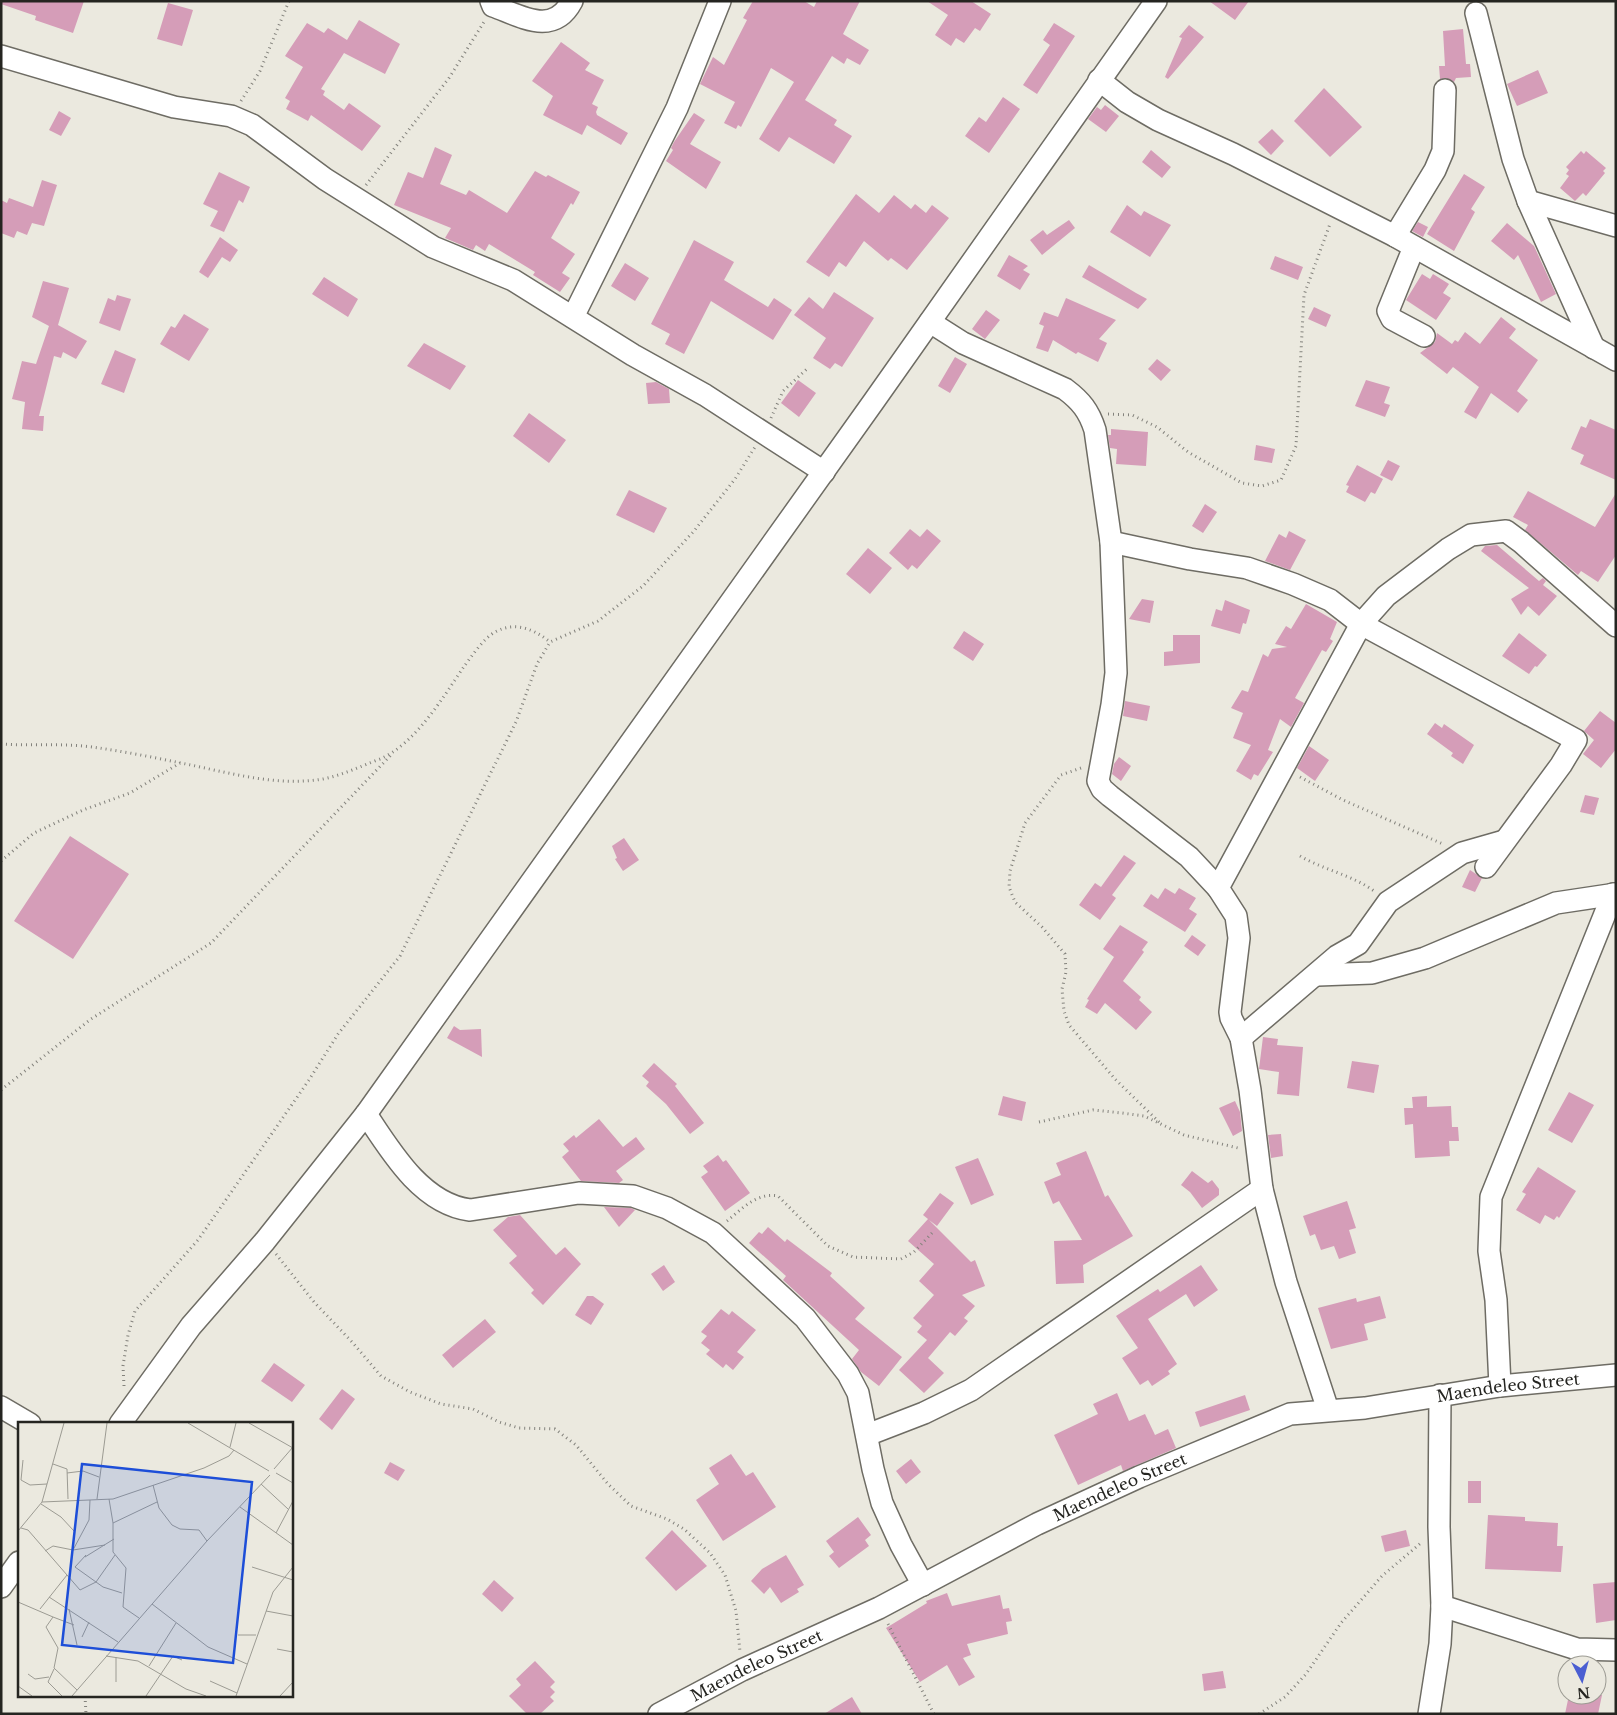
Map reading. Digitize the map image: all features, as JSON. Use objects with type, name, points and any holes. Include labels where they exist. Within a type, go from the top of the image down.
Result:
[{"type":"street","points":[[492,4],[540,23],[560,16],[572,1]]},
{"type":"street","points":[[572,317],[677,108],[720,1]]},
{"type":"street","points":[[122,1421],[191,1326],[265,1241],[366,1114],[824,472],[1156,1]]},
{"type":"street","points":[[1476,13],[1513,159],[1528,201],[1594,348]]},
{"type":"street","points":[[1,56],[174,107],[231,116],[252,125],[355,198],[433,247],[513,280],[633,355],[705,395],[824,472]]},
{"type":"street","points":[[1100,80],[1127,102],[1158,120],[1233,154],[1394,236],[1616,360]]},
{"type":"street","points":[[1394,236],[1435,170],[1443,151],[1445,90]]},
{"type":"street","points":[[1528,201],[1616,226]]},
{"type":"street","points":[[1414,248],[1388,311],[1392,319],[1424,336]]},
{"type":"street","points":[[930,322],[963,343],[1065,388],[1079,399],[1090,413],[1095,430],[1111,542],[1116,674],[1098,781],[1102,790],[1189,857],[1218,888],[1236,916],[1239,938],[1230,1018],[1241,1038],[1262,1189],[1286,1282],[1328,1410]]},
{"type":"street","points":[[1218,888],[1361,624],[1386,596],[1448,549],[1471,535],[1506,531],[1616,626]]},
{"type":"street","points":[[1111,542],[1190,559],[1247,568],[1293,584],[1330,600],[1361,624],[1576,740],[1561,765],[1486,867]]},
{"type":"street","points":[[1241,1038],[1337,956],[1358,944],[1388,902],[1462,853],[1504,841]]},
{"type":"street","points":[[1318,974],[1372,972],[1425,958],[1556,903],[1614,894]]},
{"type":"street","points":[[1500,1386],[1496,1300],[1489,1250],[1491,1196],[1614,894]]},
{"type":"street","points":[[366,1114],[394,1158],[439,1201],[454,1208],[470,1210],[579,1193],[633,1196],[667,1208],[713,1233],[806,1318],[834,1354],[858,1393],[882,1503],[901,1545],[923,1584]]},
{"type":"street","points":[[867,1435],[924,1413],[971,1390],[1262,1189]]},
{"type":"street","name":"Maendeleo Street","points":[[659,1714],[742,1670],[880,1608],[1037,1524],[1139,1477],[1290,1414],[1365,1408],[1500,1386],[1616,1375]]},
{"type":"street","points":[[1429,1714],[1440,1644],[1442,1606],[1439,1527],[1440,1395]]},
{"type":"street","points":[[1,1407],[27,1422]]},
{"type":"street","points":[[1,1587],[18,1563]]},
{"type":"street","points":[[1442,1606],[1577,1650],[1616,1650]]},
{"type":"path","points":[[231,116],[260,71],[290,1]]},
{"type":"path","points":[[355,198],[449,78],[492,4]]},
{"type":"path","points":[[1090,413],[1132,415],[1157,427],[1188,452],[1242,483],[1262,486],[1281,480],[1296,446],[1304,295],[1337,207]]},
{"type":"path","points":[[122,1421],[123,1366],[128,1335],[135,1311],[173,1271],[198,1240],[309,1080],[338,1034],[400,956],[516,722],[537,664],[550,642],[598,621],[643,586],[694,532],[734,479],[764,434],[783,390],[808,368]]},
{"type":"path","points":[[1,1090],[90,1019],[211,943],[435,710],[472,656],[494,632],[510,627],[523,627],[537,631],[550,642]]},
{"type":"path","points":[[1,744],[91,747],[181,763],[238,776],[294,781],[322,779],[346,773],[394,752]]},
{"type":"path","points":[[1,861],[34,833],[83,810],[130,793],[181,763]]},
{"type":"path","points":[[1099,767],[1077,768],[1061,775],[1048,790],[1025,823],[1010,871],[1009,887],[1015,902],[1042,927],[1065,954],[1066,972],[1062,989],[1064,1011],[1069,1025],[1115,1079],[1160,1123]]},
{"type":"path","points":[[1284,769],[1343,800],[1462,853]]},
{"type":"path","points":[[1300,856],[1320,868],[1361,883],[1388,902]]},
{"type":"path","points":[[1039,1122],[1093,1110],[1144,1116],[1184,1135],[1258,1152]]},
{"type":"path","points":[[713,1233],[760,1196],[770,1194],[778,1196],[828,1246],[853,1257],[901,1258],[914,1252],[932,1233]]},
{"type":"path","points":[[265,1241],[314,1302],[381,1376],[410,1392],[441,1404],[473,1409],[499,1422],[519,1428],[555,1429],[576,1445],[608,1484],[631,1506],[667,1519],[684,1528],[710,1553],[725,1575],[736,1611],[742,1670]]},
{"type":"path","points":[[1259,1714],[1285,1697],[1306,1674],[1341,1623],[1382,1576],[1439,1527]]},
{"type":"path","points":[[880,1608],[934,1714]]},
{"type":"path","points":[[85,1698],[86,1714]]},
{"type":"building","points":[[1,1],[84,1],[73,33],[35,20],[36,16],[1,4]]},
{"type":"building","points":[[753,1],[804,1],[814,7],[817,1],[860,1],[843,34],[869,50],[860,65],[847,58],[844,64],[832,56],[805,100],[837,120],[834,125],[852,136],[834,164],[789,137],[779,152],[759,139],[794,82],[771,68],[741,127],[738,125],[736,129],[724,123],[735,102],[700,84],[713,57],[724,65],[747,20],[743,18]]},
{"type":"building","points":[[927,1],[971,1],[991,14],[980,31],[975,28],[964,43],[956,38],[951,46],[935,35],[948,15]]},
{"type":"building","points":[[1209,1],[1249,1],[1235,20]]},
{"type":"building","points":[[168,3],[193,10],[182,46],[157,39]]},
{"type":"building","points":[[359,20],[400,44],[385,74],[344,53],[321,89],[325,91],[323,95],[344,110],[349,103],[381,126],[362,151],[311,115],[308,121],[286,109],[290,101],[285,98],[303,67],[285,56],[307,23],[324,33],[328,28],[347,40]]},
{"type":"building","points":[[1054,23],[1075,36],[1037,94],[1023,85],[1050,45],[1043,40]]},
{"type":"building","points":[[1189,25],[1204,37],[1168,79],[1165,77],[1182,38],[1179,37]]},
{"type":"building","points":[[1463,29],[1466,64],[1470,64],[1471,77],[1456,78],[1454,82],[1446,78],[1440,79],[1439,66],[1445,66],[1443,31]]},
{"type":"building","points":[[561,42],[590,63],[585,70],[604,80],[592,104],[598,107],[597,115],[628,133],[621,145],[587,125],[582,135],[543,115],[553,96],[532,81]]},
{"type":"building","points":[[1538,70],[1548,93],[1517,106],[1507,84]]},
{"type":"building","points":[[1324,88],[1362,127],[1330,157],[1294,121]]},
{"type":"building","points":[[1003,97],[1020,109],[989,153],[965,136],[979,117],[986,122]]},
{"type":"building","points":[[1105,105],[1119,116],[1106,132],[1088,119],[1097,107],[1101,110]]},
{"type":"building","points":[[59,111],[71,118],[61,136],[49,130]]},
{"type":"building","points":[[694,113],[705,120],[690,144],[721,162],[706,189],[666,161],[673,150],[671,148],[674,142]]},
{"type":"building","points":[[1272,129],[1284,141],[1271,155],[1258,142]]},
{"type":"building","points":[[435,147],[452,155],[440,184],[466,195],[469,190],[507,213],[535,171],[546,177],[548,175],[580,192],[573,205],[571,203],[551,238],[575,254],[562,273],[570,278],[560,292],[533,275],[535,272],[489,244],[485,251],[476,245],[473,250],[445,238],[451,228],[394,205],[408,172],[423,178]]},
{"type":"building","points":[[1151,150],[1171,167],[1162,178],[1142,162]]},
{"type":"building","points":[[1581,151],[1584,154],[1586,151],[1606,168],[1603,171],[1605,173],[1586,196],[1583,193],[1575,201],[1560,188],[1569,176],[1566,174],[1569,170],[1566,167]]},
{"type":"building","points":[[219,172],[250,187],[243,203],[239,200],[224,232],[210,226],[218,211],[203,204]]},
{"type":"building","points":[[1464,174],[1485,187],[1471,209],[1475,212],[1454,251],[1427,234]]},
{"type":"building","points":[[42,180],[57,185],[44,226],[32,223],[27,235],[17,231],[14,238],[1,233],[1,200],[7,203],[9,198],[33,207]]},
{"type":"building","points":[[856,194],[879,213],[894,195],[911,209],[915,204],[926,213],[932,205],[949,218],[907,270],[891,258],[888,261],[864,241],[846,267],[839,262],[829,277],[806,262]]},
{"type":"building","points":[[1127,205],[1141,216],[1144,211],[1171,225],[1150,257],[1110,232]]},
{"type":"building","points":[[1069,220],[1075,228],[1042,255],[1030,240],[1043,230],[1047,235]]},
{"type":"building","points":[[1418,222],[1428,227],[1423,237],[1412,231]]},
{"type":"building","points":[[1507,223],[1534,246],[1556,294],[1541,302],[1518,255],[1514,260],[1491,241]]},
{"type":"building","points":[[220,237],[238,250],[230,262],[222,257],[208,278],[199,272]]},
{"type":"building","points":[[694,240],[734,262],[724,280],[768,307],[774,298],[792,310],[773,340],[711,301],[684,354],[665,344],[670,334],[651,324]]},
{"type":"building","points":[[1009,255],[1028,266],[1023,270],[1030,274],[1020,290],[997,276]]},
{"type":"building","points":[[1275,256],[1303,267],[1298,280],[1270,269]]},
{"type":"building","points":[[625,263],[649,278],[635,301],[611,286]]},
{"type":"building","points":[[1089,265],[1147,299],[1138,309],[1082,277]]},
{"type":"building","points":[[1422,274],[1430,279],[1433,274],[1449,284],[1443,293],[1451,298],[1436,320],[1406,300]]},
{"type":"building","points":[[324,277],[358,299],[348,317],[312,294]]},
{"type":"building","points":[[43,281],[69,288],[58,325],[87,341],[76,359],[63,352],[61,358],[54,356],[39,416],[44,416],[43,431],[22,429],[25,402],[12,399],[22,361],[36,364],[49,326],[32,317]]},
{"type":"building","points":[[834,292],[874,318],[842,367],[835,363],[830,369],[813,358],[826,338],[794,315],[809,297],[823,309]]},
{"type":"building","points":[[117,295],[131,299],[120,331],[99,323],[108,298],[115,301]]},
{"type":"building","points":[[1066,298],[1116,320],[1099,339],[1107,343],[1098,362],[1078,352],[1076,354],[1053,340],[1048,352],[1036,348],[1044,326],[1039,324],[1044,312],[1058,317]]},
{"type":"building","points":[[1314,307],[1331,315],[1326,327],[1308,319]]},
{"type":"building","points":[[986,310],[1000,320],[985,339],[972,329]]},
{"type":"building","points":[[184,314],[209,329],[189,361],[160,344],[171,326],[175,328]]},
{"type":"building","points":[[1501,317],[1516,329],[1509,338],[1538,360],[1517,391],[1528,400],[1518,413],[1491,393],[1476,419],[1464,412],[1479,387],[1453,367],[1447,374],[1420,353],[1435,342],[1437,333],[1452,344],[1455,340],[1458,342],[1465,332],[1480,344]]},
{"type":"building","points":[[424,343],[466,366],[450,390],[407,366]]},
{"type":"building","points":[[115,350],[136,359],[124,393],[101,384]]},
{"type":"building","points":[[955,357],[967,364],[950,393],[938,386]]},
{"type":"building","points":[[1157,359],[1171,370],[1161,381],[1148,369]]},
{"type":"building","points":[[798,380],[816,393],[799,417],[781,403]]},
{"type":"building","points":[[1366,380],[1390,387],[1384,403],[1390,405],[1385,417],[1355,406]]},
{"type":"building","points":[[656,382],[669,389],[670,403],[648,404],[646,383]]},
{"type":"building","points":[[529,413],[566,440],[549,463],[513,436]]},
{"type":"building","points":[[1590,419],[1616,430],[1616,480],[1580,464],[1584,455],[1571,449],[1581,426],[1586,428]]},
{"type":"building","points":[[1111,429],[1148,432],[1146,466],[1116,464],[1117,449],[1110,448],[1108,435],[1111,435]]},
{"type":"building","points":[[1256,445],[1275,449],[1272,463],[1254,460]]},
{"type":"building","points":[[1388,460],[1400,466],[1392,481],[1380,475]]},
{"type":"building","points":[[1357,465],[1383,479],[1375,494],[1371,492],[1365,502],[1346,492],[1349,486],[1346,485]]},
{"type":"building","points":[[629,490],[667,508],[654,533],[616,515]]},
{"type":"building","points":[[1528,491],[1595,527],[1616,493],[1616,555],[1598,582],[1581,571],[1578,575],[1525,530],[1528,525],[1513,517]]},
{"type":"building","points":[[1205,504],[1217,512],[1203,533],[1192,526]]},
{"type":"building","points":[[910,529],[920,537],[927,529],[941,541],[917,569],[912,565],[908,570],[889,553]]},
{"type":"building","points":[[1289,531],[1306,540],[1290,570],[1265,561],[1279,534],[1286,538]]},
{"type":"building","points":[[1497,545],[1539,581],[1543,578],[1546,581],[1543,585],[1557,596],[1539,616],[1528,606],[1521,615],[1511,599],[1529,588],[1481,551],[1485,546]]},
{"type":"building","points":[[868,548],[892,568],[870,594],[846,574]]},
{"type":"building","points":[[1142,599],[1154,601],[1150,623],[1129,619]]},
{"type":"building","points":[[1225,600],[1250,610],[1246,624],[1243,623],[1240,634],[1211,626],[1216,609],[1222,611]]},
{"type":"building","points":[[1306,604],[1337,622],[1330,639],[1333,641],[1326,652],[1322,650],[1295,698],[1304,703],[1291,727],[1280,719],[1268,750],[1273,752],[1258,776],[1254,774],[1251,780],[1236,771],[1251,745],[1233,738],[1243,713],[1231,708],[1242,690],[1248,692],[1263,654],[1268,657],[1272,649],[1287,647],[1275,644],[1286,626],[1291,629]]},
{"type":"building","points":[[964,631],[984,644],[973,661],[953,648]]},
{"type":"building","points":[[1519,633],[1547,655],[1529,674],[1502,656]]},
{"type":"building","points":[[1173,635],[1200,635],[1200,663],[1164,666],[1164,652],[1173,651]]},
{"type":"building","points":[[1125,701],[1150,706],[1147,721],[1123,716]]},
{"type":"building","points":[[1600,711],[1616,723],[1616,749],[1601,768],[1583,754],[1594,740],[1584,731]]},
{"type":"building","points":[[1435,723],[1442,728],[1444,724],[1474,745],[1463,764],[1451,756],[1453,753],[1427,734]]},
{"type":"building","points":[[1309,746],[1329,760],[1315,781],[1297,768]]},
{"type":"building","points":[[1119,757],[1131,766],[1121,781],[1112,774],[1114,764]]},
{"type":"building","points":[[1585,795],[1599,798],[1594,815],[1580,812]]},
{"type":"building","points":[[70,836],[129,874],[73,959],[14,921]]},
{"type":"building","points":[[624,838],[639,860],[623,871],[615,859],[617,858],[612,846]]},
{"type":"building","points":[[1124,855],[1136,863],[1112,895],[1116,898],[1100,920],[1079,905],[1095,883],[1101,887]]},
{"type":"building","points":[[1470,870],[1482,878],[1475,892],[1462,887]]},
{"type":"building","points":[[1165,888],[1175,894],[1179,888],[1196,898],[1189,909],[1197,914],[1185,932],[1143,906],[1151,894],[1158,899]]},
{"type":"building","points":[[1120,925],[1148,942],[1142,950],[1144,952],[1123,981],[1141,997],[1139,1000],[1152,1012],[1136,1030],[1105,1003],[1097,1014],[1085,1007],[1089,1000],[1087,999],[1114,957],[1103,949]]},
{"type":"building","points":[[1192,935],[1206,945],[1198,956],[1184,946]]},
{"type":"building","points":[[454,1026],[460,1030],[481,1029],[482,1057],[447,1038]]},
{"type":"building","points":[[1263,1037],[1278,1039],[1277,1045],[1303,1047],[1299,1096],[1277,1094],[1279,1072],[1259,1069]]},
{"type":"building","points":[[1352,1061],[1379,1065],[1374,1093],[1347,1088]]},
{"type":"building","points":[[654,1063],[677,1084],[675,1086],[704,1123],[690,1134],[666,1104],[646,1086],[649,1082],[642,1076]]},
{"type":"building","points":[[1569,1092],[1594,1105],[1572,1143],[1548,1130]]},
{"type":"building","points":[[1003,1096],[1026,1102],[1022,1121],[998,1115]]},
{"type":"building","points":[[1427,1096],[1427,1107],[1451,1106],[1452,1127],[1458,1127],[1459,1141],[1449,1141],[1450,1156],[1415,1158],[1413,1124],[1405,1125],[1404,1108],[1413,1108],[1412,1097]]},
{"type":"building","points":[[1235,1101],[1240,1112],[1242,1131],[1233,1136],[1219,1108]]},
{"type":"building","points":[[599,1119],[623,1147],[636,1137],[645,1149],[616,1171],[623,1180],[619,1183],[581,1181],[562,1157],[569,1151],[563,1144],[574,1135],[576,1138]]},
{"type":"building","points":[[1281,1134],[1283,1156],[1271,1158],[1268,1135]]},
{"type":"building","points":[[1086,1151],[1105,1197],[1108,1195],[1133,1236],[1083,1265],[1084,1283],[1056,1284],[1054,1241],[1082,1240],[1059,1201],[1053,1204],[1044,1182],[1061,1175],[1056,1163]]},
{"type":"building","points":[[718,1155],[723,1162],[726,1160],[750,1193],[725,1211],[701,1177],[708,1172],[703,1166]]},
{"type":"building","points":[[978,1158],[994,1195],[971,1205],[955,1167]]},
{"type":"building","points":[[1538,1167],[1576,1191],[1559,1218],[1557,1216],[1554,1220],[1545,1215],[1540,1224],[1516,1210],[1526,1194],[1522,1192]]},
{"type":"building","points":[[1192,1171],[1208,1183],[1212,1180],[1219,1189],[1219,1195],[1202,1208],[1190,1192],[1181,1185]]},
{"type":"building","points":[[940,1193],[954,1203],[937,1226],[929,1220],[971,1262],[975,1260],[985,1286],[962,1295],[975,1306],[964,1318],[968,1321],[955,1336],[950,1332],[928,1358],[944,1373],[924,1393],[899,1370],[927,1340],[917,1332],[922,1326],[913,1318],[934,1295],[919,1281],[934,1264],[908,1241],[928,1219],[923,1215]]},
{"type":"building","points":[[1347,1201],[1356,1228],[1349,1230],[1356,1253],[1339,1259],[1334,1246],[1321,1250],[1315,1234],[1310,1236],[1303,1216]]},
{"type":"building","points":[[604,1207],[631,1208],[635,1210],[619,1227]]},
{"type":"building","points":[[520,1215],[556,1255],[565,1247],[581,1264],[543,1305],[531,1293],[534,1290],[509,1263],[517,1256],[493,1230],[508,1217]]},
{"type":"building","points":[[768,1227],[785,1242],[787,1239],[832,1273],[830,1276],[865,1308],[855,1319],[902,1357],[879,1386],[861,1372],[852,1359],[859,1350],[783,1280],[786,1276],[749,1243],[759,1232],[762,1234]]},
{"type":"building","points":[[664,1265],[675,1282],[663,1291],[651,1274]]},
{"type":"building","points":[[1201,1265],[1218,1290],[1194,1307],[1186,1294],[1148,1319],[1177,1364],[1168,1371],[1170,1374],[1152,1386],[1148,1380],[1140,1385],[1122,1358],[1138,1348],[1116,1316],[1158,1289],[1160,1292]]},
{"type":"building","points":[[587,1296],[593,1296],[604,1304],[591,1325],[575,1315]]},
{"type":"building","points":[[1380,1296],[1386,1318],[1364,1324],[1368,1340],[1331,1349],[1318,1308],[1356,1298],[1357,1302]]},
{"type":"building","points":[[721,1309],[729,1315],[732,1311],[756,1330],[737,1352],[744,1357],[733,1370],[726,1364],[723,1368],[706,1354],[710,1350],[701,1343],[707,1336],[701,1332]]},
{"type":"building","points":[[485,1319],[496,1332],[453,1368],[442,1355]]},
{"type":"building","points":[[274,1363],[305,1385],[292,1402],[261,1381]]},
{"type":"building","points":[[342,1389],[355,1399],[332,1430],[319,1419]]},
{"type":"building","points":[[1117,1393],[1129,1421],[1145,1414],[1155,1435],[1168,1429],[1176,1448],[1123,1471],[1121,1465],[1078,1485],[1054,1435],[1098,1414],[1093,1404]]},
{"type":"building","points":[[1245,1395],[1250,1410],[1200,1427],[1195,1412]]},
{"type":"building","points":[[731,1454],[746,1476],[753,1472],[776,1507],[723,1541],[696,1500],[719,1484],[709,1468]]},
{"type":"building","points":[[911,1459],[921,1472],[906,1484],[896,1471]]},
{"type":"building","points":[[390,1462],[405,1470],[398,1481],[384,1473]]},
{"type":"building","points":[[1468,1481],[1481,1481],[1481,1503],[1468,1503]]},
{"type":"building","points":[[1488,1515],[1525,1517],[1525,1521],[1558,1523],[1557,1546],[1563,1546],[1561,1572],[1485,1569]]},
{"type":"building","points":[[858,1517],[871,1535],[865,1540],[869,1546],[839,1568],[829,1556],[834,1552],[826,1541]]},
{"type":"building","points":[[672,1530],[707,1566],[676,1591],[645,1558]]},
{"type":"building","points":[[1406,1530],[1410,1546],[1385,1552],[1381,1536]]},
{"type":"building","points":[[786,1555],[804,1585],[797,1589],[799,1592],[781,1603],[770,1587],[764,1594],[751,1581],[762,1569]]},
{"type":"building","points":[[494,1580],[514,1598],[502,1612],[482,1594]]},
{"type":"building","points":[[1616,1582],[1616,1620],[1596,1623],[1593,1584]]},
{"type":"building","points":[[947,1593],[952,1606],[1000,1595],[1003,1609],[1009,1608],[1012,1621],[1006,1622],[1008,1634],[967,1644],[971,1655],[963,1658],[975,1677],[959,1686],[947,1665],[920,1682],[886,1628],[927,1603],[926,1601]]},
{"type":"building","points":[[535,1661],[555,1682],[550,1687],[555,1692],[550,1697],[554,1701],[540,1714],[527,1714],[509,1696],[521,1685],[516,1679]]},
{"type":"building","points":[[1223,1671],[1226,1688],[1204,1691],[1202,1674]]},
{"type":"building","points":[[852,1697],[862,1714],[824,1714]]},
{"type":"building","points":[[1567,1705],[1600,1705],[1598,1714],[1565,1714]]}]
